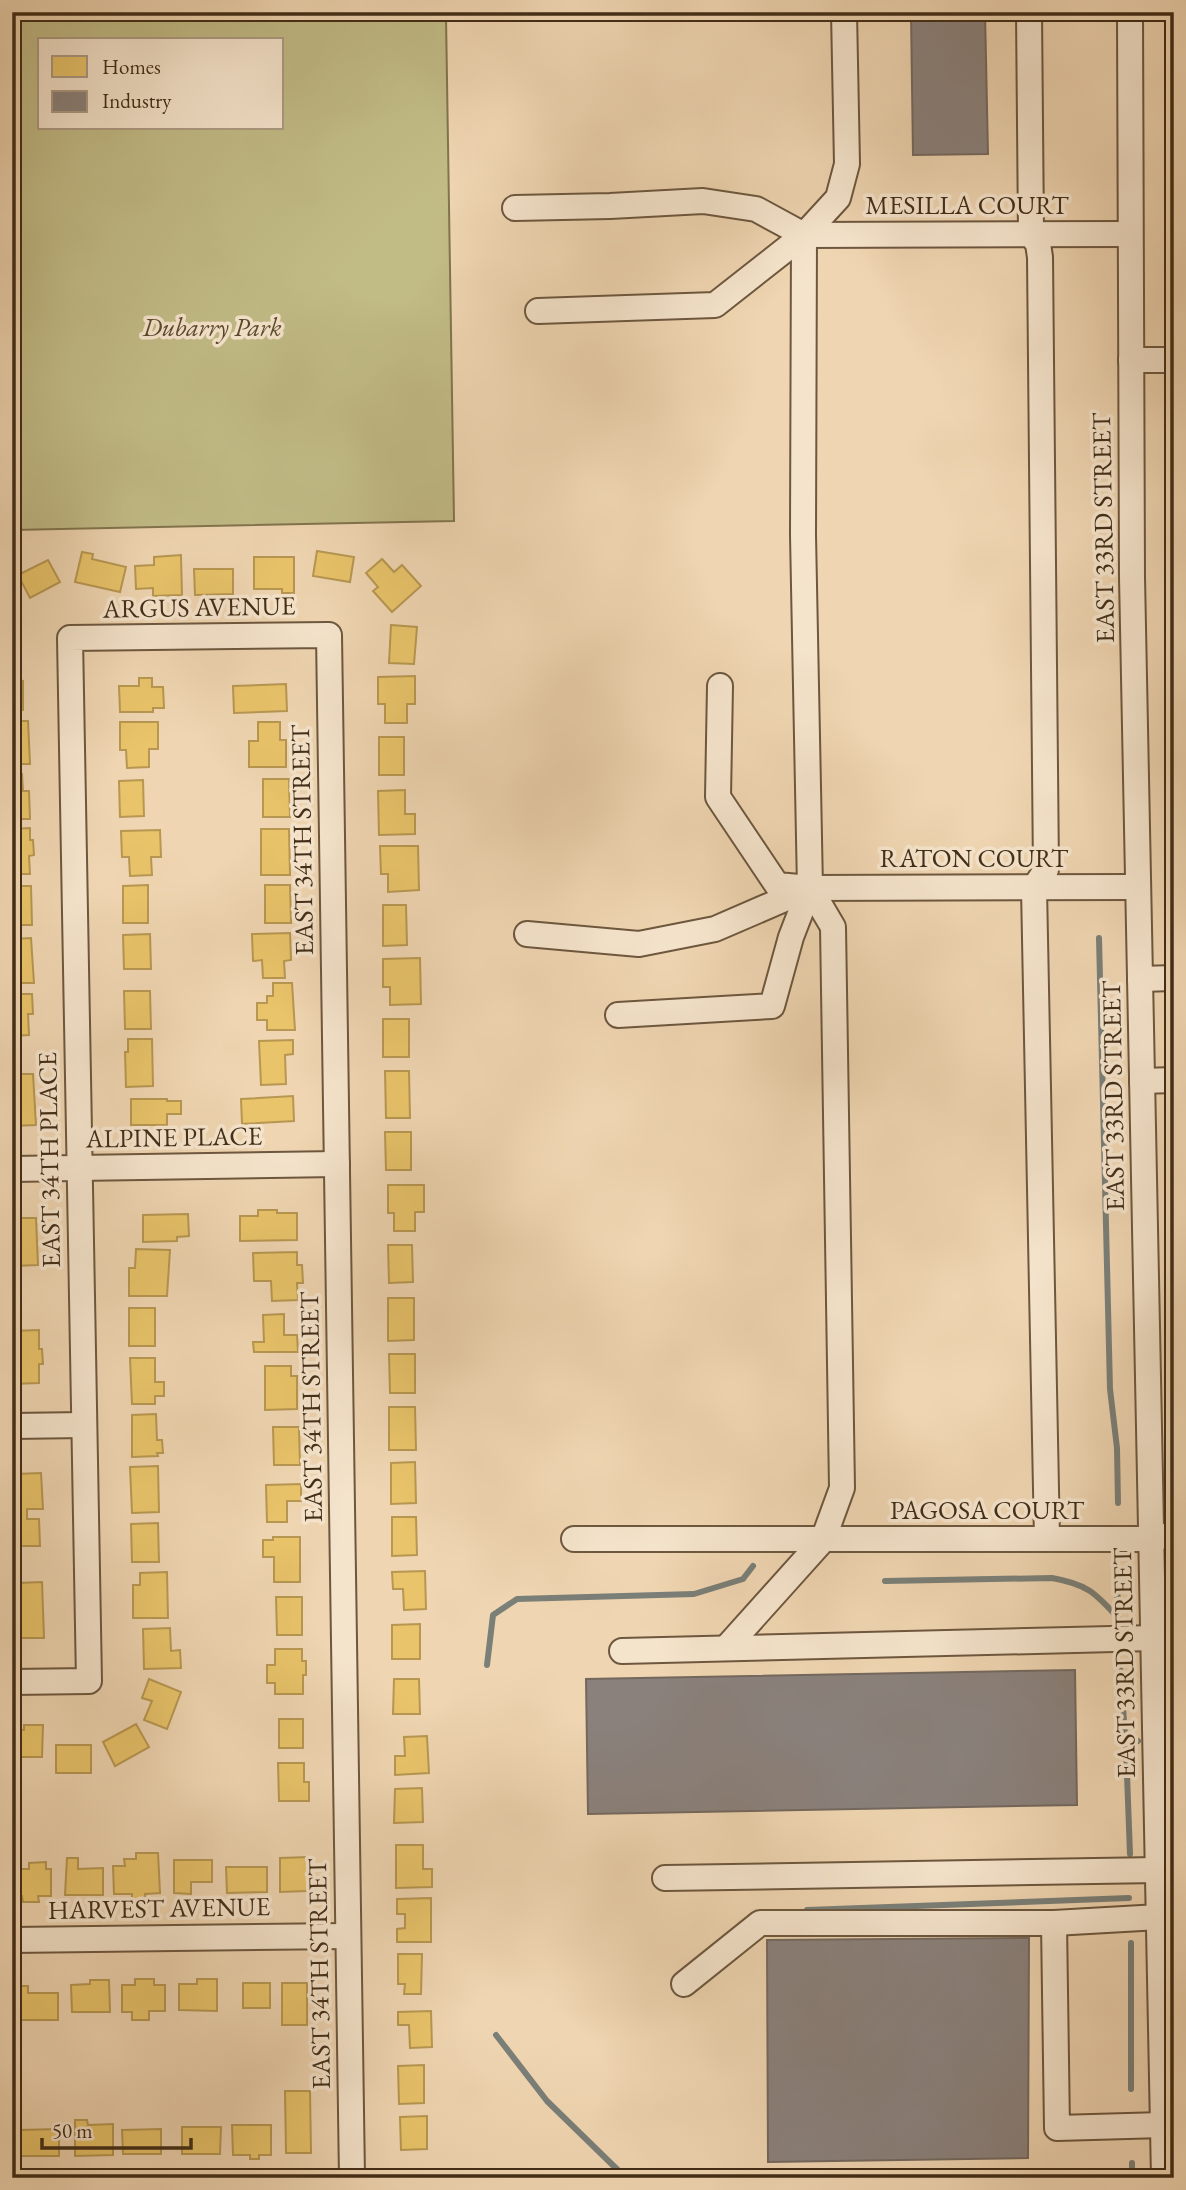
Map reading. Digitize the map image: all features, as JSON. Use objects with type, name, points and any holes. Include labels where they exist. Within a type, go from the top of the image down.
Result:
[{"type":"street","points":[[538,311],[716,304],[804,235],[838,198],[847,164],[844,12]]},
{"type":"street","points":[[1029,12],[1031,234],[1038,244],[1040,257],[1046,870],[1034,888],[1047,1539]]},
{"type":"street","name":"EAST 33RD STREET","points":[[1130,12],[1131,360],[1142,1080],[1163,1536],[1154,1638],[1164,1718],[1165,1764],[1166,1872],[1159,1917],[1164,2178]]},
{"type":"street","points":[[515,208],[703,201],[756,209],[804,235]]},
{"type":"street","name":"MESILLA COURT","points":[[804,235],[1130,234]]},
{"type":"street","points":[[618,1015],[772,1006],[790,937],[810,888],[803,535],[804,235]]},
{"type":"street","points":[[1131,360],[1174,360]]},
{"type":"street","name":"ARGUS AVENUE","points":[[70,638],[329,635]]},
{"type":"street","name":"EAST 34TH STREET","points":[[329,635],[352,2178]]},
{"type":"street","name":"EAST 34TH PLACE","points":[[12,1682],[89,1681],[70,638]]},
{"type":"street","name":"RATON COURT","points":[[720,686],[718,797],[777,885],[810,888],[1138,887]]},
{"type":"street","points":[[527,934],[639,944],[715,929],[810,888]]},
{"type":"street","points":[[726,1648],[823,1540],[842,1488],[833,927],[810,888]]},
{"type":"street","points":[[1140,979],[1174,978]]},
{"type":"street","points":[[1142,1080],[1174,1080]]},
{"type":"street","name":"ALPINE PLACE","points":[[12,1169],[337,1164]]},
{"type":"street","points":[[12,1426],[84,1425]]},
{"type":"street","name":"PAGOSA COURT","points":[[575,1539],[1047,1539],[1163,1536]]},
{"type":"street","points":[[622,1651],[1154,1638]]},
{"type":"street","points":[[665,1878],[1166,1872]]},
{"type":"street","points":[[684,1984],[760,1923],[1054,1923],[1159,1917]]},
{"type":"street","points":[[1054,1923],[1057,2127],[1163,2125]]},
{"type":"street","name":"HARVEST AVENUE","points":[[12,1940],[348,1936]]},
{"type":"green space","name":"Dubarry Park","points":[[12,14],[446,17],[454,521],[12,530]]},
{"type":"building: Homes","points":[[317,551],[354,557],[350,582],[313,576]]},
{"type":"building: Homes","points":[[82,552],[93,554],[92,559],[126,567],[120,592],[75,582]]},
{"type":"building: Homes","points":[[181,555],[182,595],[153,596],[153,588],[136,589],[135,566],[154,565],[154,557]]},
{"type":"building: Homes","points":[[254,557],[294,557],[294,593],[282,593],[282,589],[254,589]]},
{"type":"building: Homes","points":[[382,559],[394,572],[402,565],[421,586],[392,612],[373,591],[378,587],[366,573]]},
{"type":"building: Homes","points":[[48,560],[60,582],[30,598],[18,575]]},
{"type":"building: Homes","points":[[194,569],[233,569],[233,594],[195,595]]},
{"type":"building: Homes","points":[[12,611],[17,612],[13,630],[12,630]]},
{"type":"building: Homes","points":[[391,625],[417,627],[414,664],[389,663]]},
{"type":"building: Homes","points":[[12,664],[16,664],[16,682],[23,681],[23,710],[12,710]]},
{"type":"building: Homes","points":[[415,676],[415,704],[407,704],[407,723],[385,723],[385,704],[378,704],[378,677]]},
{"type":"building: Homes","points":[[139,678],[152,678],[152,687],[163,687],[164,708],[153,708],[153,712],[120,712],[119,686],[139,686]]},
{"type":"building: Homes","points":[[286,684],[287,711],[234,713],[233,686]]},
{"type":"building: Homes","points":[[12,721],[28,721],[30,764],[12,764]]},
{"type":"building: Homes","points":[[120,722],[158,722],[158,749],[149,749],[149,767],[127,768],[126,750],[120,750]]},
{"type":"building: Homes","points":[[258,722],[280,722],[280,740],[286,740],[286,767],[249,767],[249,741],[258,741]]},
{"type":"building: Homes","points":[[379,737],[404,737],[404,775],[379,775]]},
{"type":"building: Homes","points":[[22,774],[23,791],[29,791],[30,819],[12,819],[12,775]]},
{"type":"building: Homes","points":[[263,779],[289,779],[290,817],[263,817]]},
{"type":"building: Homes","points":[[143,780],[144,816],[120,817],[119,781]]},
{"type":"building: Homes","points":[[405,790],[405,814],[415,814],[415,834],[379,835],[378,791]]},
{"type":"building: Homes","points":[[30,828],[34,855],[29,856],[30,874],[12,874],[12,829]]},
{"type":"building: Homes","points":[[261,829],[289,829],[290,875],[261,875]]},
{"type":"building: Homes","points":[[160,830],[161,857],[151,857],[152,875],[130,876],[129,857],[122,857],[121,831]]},
{"type":"building: Homes","points":[[380,846],[418,846],[419,890],[388,892],[388,874],[381,874]]},
{"type":"building: Homes","points":[[148,885],[148,923],[123,923],[123,886]]},
{"type":"building: Homes","points":[[265,885],[290,885],[291,923],[265,923]]},
{"type":"building: Homes","points":[[12,886],[31,886],[32,925],[12,925]]},
{"type":"building: Homes","points":[[383,905],[406,905],[407,945],[383,946]]},
{"type":"building: Homes","points":[[290,933],[291,960],[284,961],[285,978],[263,978],[262,960],[253,961],[252,934]]},
{"type":"building: Homes","points":[[150,934],[151,969],[124,969],[123,935]]},
{"type":"building: Homes","points":[[31,938],[34,983],[12,983],[12,939]]},
{"type":"building: Homes","points":[[420,958],[421,1004],[390,1005],[390,987],[383,987],[383,959]]},
{"type":"building: Homes","points":[[273,983],[292,983],[295,1030],[267,1030],[267,1020],[257,1020],[257,1003],[267,1003],[267,996],[273,996]]},
{"type":"building: Homes","points":[[124,991],[150,991],[151,1029],[125,1029]]},
{"type":"building: Homes","points":[[12,994],[32,994],[33,1014],[28,1014],[29,1035],[12,1036]]},
{"type":"building: Homes","points":[[383,1019],[409,1019],[409,1057],[383,1057]]},
{"type":"building: Homes","points":[[128,1039],[152,1039],[153,1086],[126,1087],[125,1052],[128,1052]]},
{"type":"building: Homes","points":[[293,1040],[293,1054],[285,1055],[286,1084],[261,1085],[259,1041]]},
{"type":"building: Homes","points":[[385,1071],[409,1071],[410,1118],[386,1118]]},
{"type":"building: Homes","points":[[12,1074],[33,1074],[36,1125],[12,1126]]},
{"type":"building: Homes","points":[[293,1096],[294,1121],[242,1124],[241,1099]]},
{"type":"building: Homes","points":[[131,1099],[181,1101],[181,1114],[167,1114],[167,1125],[131,1125]]},
{"type":"building: Homes","points":[[385,1132],[411,1132],[411,1170],[386,1170]]},
{"type":"building: Homes","points":[[388,1185],[424,1185],[424,1212],[415,1212],[415,1231],[394,1231],[394,1213],[388,1213]]},
{"type":"building: Homes","points":[[258,1210],[297,1213],[297,1240],[240,1241],[240,1216],[258,1216]]},
{"type":"building: Homes","points":[[188,1214],[189,1236],[177,1237],[177,1241],[143,1242],[143,1215]]},
{"type":"building: Homes","points":[[13,1218],[36,1218],[38,1265],[13,1266]]},
{"type":"building: Homes","points":[[388,1245],[412,1245],[413,1282],[389,1283]]},
{"type":"building: Homes","points":[[136,1249],[170,1250],[167,1296],[129,1296],[129,1268],[135,1268]]},
{"type":"building: Homes","points":[[297,1252],[297,1265],[302,1265],[303,1283],[297,1283],[298,1300],[272,1301],[271,1281],[254,1281],[253,1253]]},
{"type":"building: Homes","points":[[388,1298],[414,1298],[414,1340],[388,1341]]},
{"type":"building: Homes","points":[[129,1308],[155,1308],[155,1346],[129,1346]]},
{"type":"building: Homes","points":[[284,1314],[284,1335],[297,1335],[298,1352],[254,1352],[253,1342],[264,1342],[263,1315]]},
{"type":"building: Homes","points":[[39,1330],[39,1349],[42,1349],[43,1364],[39,1364],[39,1383],[12,1384],[12,1331]]},
{"type":"building: Homes","points":[[389,1354],[415,1354],[415,1393],[390,1393]]},
{"type":"building: Homes","points":[[130,1358],[155,1358],[155,1382],[164,1382],[164,1396],[155,1396],[155,1404],[132,1404]]},
{"type":"building: Homes","points":[[265,1366],[291,1366],[291,1376],[297,1376],[297,1409],[265,1410]]},
{"type":"building: Homes","points":[[389,1407],[415,1407],[416,1450],[389,1450]]},
{"type":"building: Homes","points":[[156,1414],[157,1440],[162,1440],[163,1453],[157,1453],[158,1456],[132,1457],[132,1415]]},
{"type":"building: Homes","points":[[273,1427],[299,1427],[300,1465],[274,1465]]},
{"type":"building: Homes","points":[[415,1462],[416,1503],[391,1504],[391,1463]]},
{"type":"building: Homes","points":[[158,1466],[159,1512],[132,1513],[130,1467]]},
{"type":"building: Homes","points":[[41,1473],[43,1509],[27,1509],[27,1519],[39,1519],[40,1546],[17,1546],[16,1474]]},
{"type":"building: Homes","points":[[301,1484],[301,1501],[287,1501],[287,1522],[267,1522],[266,1485]]},
{"type":"building: Homes","points":[[392,1517],[416,1517],[417,1555],[392,1556]]},
{"type":"building: Homes","points":[[158,1523],[159,1562],[132,1562],[131,1524]]},
{"type":"building: Homes","points":[[273,1537],[300,1537],[300,1582],[274,1582],[274,1557],[263,1557],[263,1540],[273,1540]]},
{"type":"building: Homes","points":[[425,1571],[426,1609],[404,1610],[403,1589],[393,1589],[392,1572]]},
{"type":"building: Homes","points":[[167,1572],[168,1618],[133,1618],[133,1585],[140,1585],[140,1573]]},
{"type":"building: Homes","points":[[42,1582],[44,1638],[17,1638],[18,1583]]},
{"type":"building: Homes","points":[[276,1597],[302,1597],[302,1635],[277,1635]]},
{"type":"building: Homes","points":[[420,1624],[420,1659],[392,1659],[392,1625]]},
{"type":"building: Homes","points":[[170,1628],[171,1651],[180,1650],[181,1668],[144,1669],[143,1629]]},
{"type":"building: Homes","points":[[275,1649],[302,1649],[302,1661],[306,1661],[303,1694],[275,1694],[275,1683],[267,1683],[267,1665],[275,1665]]},
{"type":"building: Homes","points":[[149,1679],[181,1692],[167,1729],[144,1720],[152,1701],[142,1698]]},
{"type":"building: Homes","points":[[394,1679],[419,1679],[420,1714],[393,1714]]},
{"type":"building: Homes","points":[[279,1719],[303,1719],[303,1748],[279,1748]]},
{"type":"building: Homes","points":[[136,1724],[149,1747],[115,1766],[103,1742]]},
{"type":"building: Homes","points":[[24,1725],[43,1725],[42,1757],[12,1757],[12,1730],[24,1730]]},
{"type":"building: Homes","points":[[427,1736],[429,1773],[395,1775],[395,1756],[405,1756],[404,1737]]},
{"type":"building: Homes","points":[[56,1745],[91,1745],[91,1773],[56,1773]]},
{"type":"building: Homes","points":[[278,1763],[304,1763],[304,1782],[309,1782],[309,1801],[279,1801]]},
{"type":"building: Homes","points":[[422,1788],[423,1822],[394,1823],[395,1789]]},
{"type":"building: Homes","points":[[396,1845],[423,1845],[423,1869],[432,1869],[432,1887],[396,1888]]},
{"type":"building: Homes","points":[[136,1853],[158,1853],[160,1893],[145,1894],[146,1901],[132,1901],[132,1894],[114,1894],[113,1866],[125,1866],[124,1859],[136,1859]]},
{"type":"building: Homes","points":[[308,1857],[307,1891],[280,1892],[280,1858]]},
{"type":"building: Homes","points":[[67,1858],[78,1858],[78,1869],[103,1868],[103,1895],[65,1895]]},
{"type":"building: Homes","points":[[174,1860],[212,1860],[212,1882],[191,1882],[191,1894],[174,1893]]},
{"type":"building: Homes","points":[[46,1862],[46,1869],[51,1869],[51,1896],[38,1896],[39,1902],[23,1902],[22,1896],[12,1896],[12,1869],[29,1869],[29,1863]]},
{"type":"building: Homes","points":[[226,1867],[267,1867],[267,1892],[227,1893]]},
{"type":"building: Homes","points":[[431,1898],[431,1942],[397,1942],[397,1929],[405,1928],[405,1914],[397,1914],[397,1899]]},
{"type":"building: Homes","points":[[398,1954],[422,1954],[421,1994],[404,1994],[405,1984],[398,1984]]},
{"type":"building: Homes","points":[[135,1979],[154,1979],[154,1985],[165,1985],[165,2011],[149,2011],[149,2020],[132,2020],[132,2012],[122,2012],[122,1985],[135,1985]]},
{"type":"building: Homes","points":[[197,1979],[217,1979],[217,2011],[179,2010],[179,1984],[197,1984]]},
{"type":"building: Homes","points":[[90,1980],[109,1980],[110,2012],[72,2012],[71,1985],[90,1984]]},
{"type":"building: Homes","points":[[243,1983],[270,1983],[270,2008],[243,2008]]},
{"type":"building: Homes","points":[[282,1983],[307,1983],[307,2025],[282,2025]]},
{"type":"building: Homes","points":[[13,1986],[28,1986],[28,1993],[58,1993],[58,2020],[13,2020]]},
{"type":"building: Homes","points":[[431,2011],[432,2047],[410,2048],[409,2025],[398,2025],[398,2012]]},
{"type":"building: Homes","points":[[424,2065],[424,2103],[399,2104],[398,2066]]},
{"type":"building: Homes","points":[[285,2091],[310,2091],[311,2153],[286,2153]]},
{"type":"building: Homes","points":[[427,2116],[427,2149],[401,2150],[400,2117]]},
{"type":"building: Homes","points":[[75,2120],[87,2120],[88,2125],[113,2124],[113,2155],[75,2156]]},
{"type":"building: Homes","points":[[232,2125],[271,2125],[271,2155],[259,2155],[259,2159],[250,2159],[250,2155],[233,2155]]},
{"type":"building: Homes","points":[[182,2127],[221,2127],[220,2154],[182,2154]]},
{"type":"building: Homes","points":[[59,2129],[59,2156],[20,2156],[20,2130]]},
{"type":"building: Homes","points":[[161,2129],[161,2154],[123,2154],[122,2130]]},
{"type":"building: Homes","points":[[438,2174],[438,2178],[400,2178],[400,2175]]},
{"type":"building: Industry","points":[[911,12],[985,12],[988,154],[913,155]]},
{"type":"building: Industry","points":[[1075,1670],[1077,1805],[588,1814],[586,1679]]},
{"type":"building: Industry","points":[[1029,1938],[1028,2158],[768,2162],[767,1940]]},
{"type":"waterway","points":[[1099,938],[1110,1389],[1117,1448],[1118,1503]]},
{"type":"waterway","points":[[487,1665],[493,1615],[517,1599],[694,1594],[743,1579],[753,1566]]},
{"type":"waterway","points":[[1117,1569],[1118,1618]]},
{"type":"waterway","points":[[885,1581],[1052,1578],[1089,1590],[1118,1618]]},
{"type":"waterway","points":[[1120,1668],[1126,1748]]},
{"type":"waterway","points":[[1130,1854],[1126,1748],[1138,1741]]},
{"type":"waterway","points":[[807,1910],[1129,1898]]},
{"type":"waterway","points":[[1131,1943],[1131,2089]]},
{"type":"waterway","points":[[496,2035],[547,2101],[626,2178]]},
{"type":"waterway","points":[[1132,2163],[1132,2178]]}]
